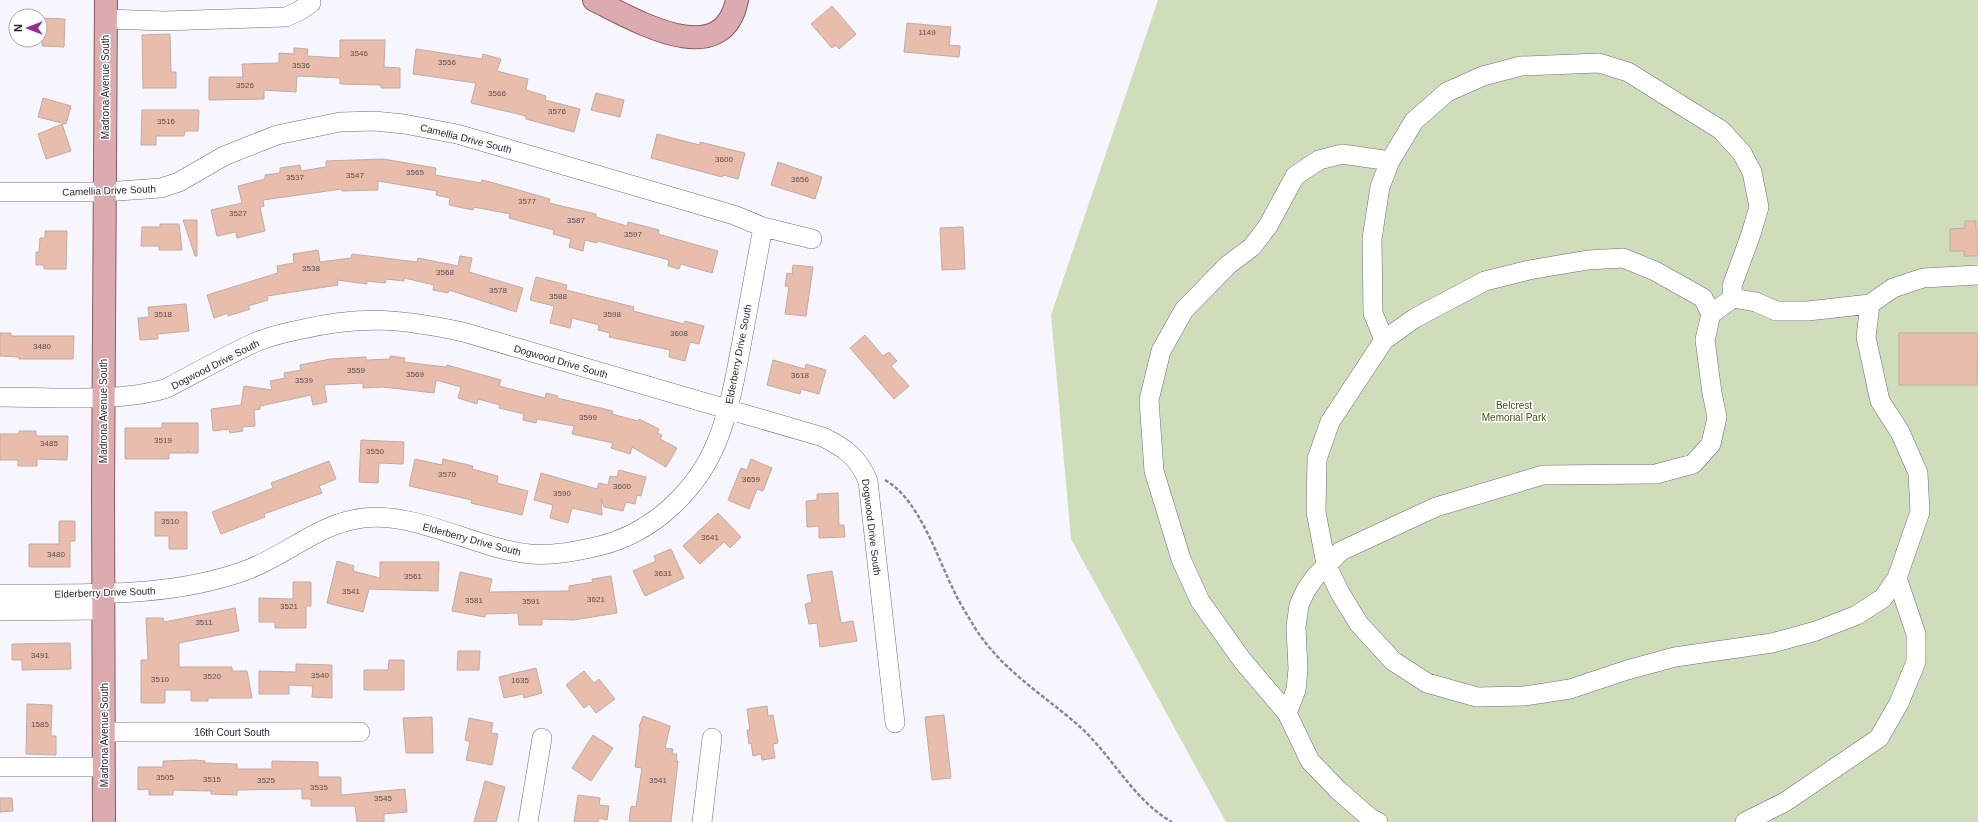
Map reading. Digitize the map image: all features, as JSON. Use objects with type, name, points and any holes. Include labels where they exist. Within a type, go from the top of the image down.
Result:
[{"type":"main road","points":[[594,0],[671,35],[699,37],[722,28],[730,20],[735,10],[737,0]]},
{"type":"main road","name":"Madrona Avenue South","points":[[104,822],[103,397],[106,10]]},
{"type":"street","points":[[106,10],[164,21],[286,17],[299,12],[311,3]]},
{"type":"street","points":[[1384,340],[1373,313],[1372,239],[1380,186],[1390,161],[1414,121],[1447,92],[1483,76],[1521,66],[1560,63],[1599,63],[1628,72],[1721,130],[1742,153],[1752,172],[1759,207],[1732,286],[1733,298]]},
{"type":"street","name":"Camellia Drive South","points":[[0,192],[140,191],[167,186],[179,182],[224,156],[277,135],[340,122],[374,121],[404,124],[457,134],[734,215],[763,227],[812,239]]},
{"type":"street","points":[[1378,822],[1370,818],[1338,790],[1310,760],[1287,712],[1242,660],[1200,601],[1181,559],[1154,471],[1149,400],[1160,351],[1184,310],[1228,265],[1252,247],[1268,226],[1295,176],[1319,160],[1342,154],[1390,161]]},
{"type":"street","name":"Elderberry Drive South","points":[[0,594],[104,602],[147,592],[211,582],[259,564],[324,528],[365,518],[385,518],[405,521],[528,554],[550,554],[583,550],[615,542],[642,529],[662,515],[685,492],[702,469],[718,440],[737,368],[763,227]]},
{"type":"street","points":[[1287,712],[1296,690],[1298,668],[1296,627],[1299,605],[1306,590],[1326,564],[1341,551],[1436,507],[1535,477],[1572,474],[1656,474],[1693,464],[1711,444],[1717,417],[1712,393],[1705,340],[1711,314],[1703,298],[1655,271],[1623,258],[1588,260],[1529,270],[1484,281],[1415,318],[1384,340],[1330,422],[1317,459],[1316,512],[1326,564],[1340,593],[1359,624],[1393,661],[1428,683],[1477,697],[1524,696],[1570,689],[1627,670],[1675,657],[1772,643],[1808,633],[1857,615],[1883,598],[1897,578],[1920,512],[1918,473],[1900,432],[1880,401],[1866,337],[1870,304]]},
{"type":"street","points":[[1711,314],[1733,298],[1756,302],[1776,311],[1808,311],[1870,304],[1893,288],[1923,278],[1978,275]]},
{"type":"street","name":"Dogwood Drive South","points":[[0,396],[103,397],[153,393],[167,388],[257,341],[282,333],[334,322],[383,320],[422,323],[463,332],[823,437],[841,446],[862,466],[868,481],[895,723]]},
{"type":"street","points":[[1745,822],[1786,802],[1879,738],[1899,703],[1916,662],[1916,634],[1897,578]]},
{"type":"street","points":[[0,611],[104,602]]},
{"type":"street","name":"16th Court South","points":[[104,732],[360,732]]},
{"type":"street","points":[[528,822],[542,738]]},
{"type":"street","points":[[704,822],[712,738]]},
{"type":"street","points":[[0,767],[104,767]]},
{"type":"path","points":[[862,466],[895,486],[919,517],[954,592],[976,629],[1008,669],[1078,725],[1105,752],[1131,786],[1158,814],[1172,822]]},
{"type":"green space","name":"Belcrest Memorial Park","points":[[1158,0],[1978,0],[1978,822],[1226,822],[1071,539],[1051,315]]},
{"type":"building","points":[[832,6],[856,34],[839,49],[836,45],[832,48],[811,24]]},
{"type":"building","points":[[48,18],[65,19],[64,47],[48,46]]},
{"type":"building","points":[[907,23],[951,27],[949,45],[960,46],[959,57],[904,52]]},
{"type":"building","points":[[170,34],[171,72],[176,72],[176,88],[143,88],[142,35]]},
{"type":"building","points":[[340,40],[385,40],[384,67],[400,68],[400,88],[381,88],[381,85],[340,84],[340,78],[297,76],[296,92],[264,90],[264,99],[209,100],[209,77],[243,77],[242,64],[279,63],[279,53],[294,54],[294,48],[308,49],[307,56],[340,58]]},
{"type":"building","points":[[416,49],[482,59],[483,54],[501,59],[497,71],[528,79],[526,90],[546,96],[545,100],[580,109],[574,132],[526,119],[526,116],[471,103],[476,83],[413,74]]},
{"type":"building","points":[[596,93],[624,100],[620,117],[591,110]]},
{"type":"building","points":[[43,98],[71,106],[66,124],[38,117]]},
{"type":"building","points":[[142,110],[199,110],[198,131],[185,131],[184,136],[156,136],[156,145],[141,145]]},
{"type":"building","points":[[62,124],[71,151],[46,159],[38,134]]},
{"type":"building","points":[[657,134],[700,145],[700,142],[745,153],[738,179],[723,175],[722,177],[651,158]]},
{"type":"building","points":[[383,159],[436,168],[435,175],[481,183],[482,180],[550,199],[549,203],[596,214],[596,217],[627,226],[628,222],[659,230],[658,234],[718,251],[712,273],[681,264],[679,269],[668,266],[669,260],[598,241],[597,243],[585,240],[583,251],[569,247],[571,239],[553,234],[554,230],[509,218],[510,214],[474,207],[473,210],[449,205],[450,198],[436,195],[437,191],[378,181],[378,190],[342,191],[342,189],[263,200],[264,206],[260,207],[265,231],[237,238],[236,232],[217,236],[211,210],[242,203],[238,186],[265,179],[265,175],[280,173],[280,168],[300,165],[301,171],[326,167],[326,161]]},
{"type":"building","points":[[778,162],[822,177],[815,199],[771,185]]},
{"type":"building","points":[[183,220],[197,220],[197,256],[195,256]]},
{"type":"building","points":[[1965,221],[1976,221],[1976,230],[1978,230],[1978,256],[1964,256],[1964,251],[1950,251],[1950,229],[1965,228]]},
{"type":"building","points":[[160,224],[179,224],[182,250],[159,250],[159,246],[141,246],[142,227],[160,227]]},
{"type":"building","points":[[963,227],[965,269],[942,270],[940,228]]},
{"type":"building","points":[[45,231],[67,231],[66,269],[44,269],[44,265],[36,265],[36,252],[39,252],[40,238],[45,238]]},
{"type":"building","points":[[318,250],[320,262],[351,258],[352,254],[417,262],[418,258],[458,266],[460,256],[472,258],[469,272],[523,288],[516,312],[449,290],[448,293],[433,290],[434,285],[404,278],[404,281],[386,279],[385,283],[367,281],[367,284],[337,280],[338,285],[267,296],[268,300],[248,306],[250,309],[228,316],[228,313],[214,318],[207,295],[278,273],[277,266],[294,263],[293,254]]},
{"type":"building","points":[[793,265],[813,267],[806,316],[785,314],[789,287],[785,286],[787,273],[792,274]]},
{"type":"building","points":[[536,277],[567,285],[566,290],[634,307],[633,311],[684,324],[685,321],[704,326],[699,344],[690,342],[685,361],[669,357],[670,350],[609,337],[610,333],[598,330],[599,325],[572,318],[570,328],[550,323],[554,306],[530,300]]},
{"type":"building","points":[[186,304],[189,331],[157,334],[158,339],[140,340],[138,318],[149,317],[148,307]]},
{"type":"building","points":[[0,333],[11,333],[11,336],[74,336],[73,359],[19,359],[19,357],[0,356]]},
{"type":"building","points":[[1899,333],[1978,333],[1977,385],[1899,385]]},
{"type":"building","points":[[865,335],[883,356],[889,352],[897,361],[891,366],[909,386],[894,399],[850,348]]},
{"type":"building","points":[[390,356],[405,358],[404,362],[446,367],[447,365],[501,380],[499,386],[545,398],[546,393],[558,396],[557,398],[613,411],[612,414],[638,421],[639,419],[659,429],[657,433],[662,435],[660,439],[677,448],[666,467],[632,447],[630,454],[611,448],[613,443],[572,434],[574,426],[537,419],[536,423],[523,420],[524,414],[499,408],[500,405],[478,399],[477,404],[458,398],[461,387],[436,380],[434,393],[383,387],[363,388],[363,383],[324,385],[327,402],[313,405],[311,395],[260,406],[260,409],[254,410],[255,426],[242,427],[243,431],[230,433],[229,429],[213,431],[211,409],[241,405],[244,386],[272,390],[270,381],[285,378],[284,373],[301,370],[300,365],[330,359],[366,357],[366,360],[390,359]]},
{"type":"building","points":[[773,360],[805,369],[806,364],[826,370],[819,394],[801,389],[800,394],[767,385]]},
{"type":"building","points":[[162,423],[198,423],[198,453],[189,453],[188,451],[188,453],[169,453],[169,459],[125,459],[125,428],[162,428]]},
{"type":"building","points":[[19,431],[36,431],[36,436],[68,436],[67,460],[37,459],[37,466],[18,466],[18,460],[0,460],[0,434],[19,434]]},
{"type":"building","points":[[361,440],[404,442],[403,464],[379,463],[378,483],[359,482]]},
{"type":"building","points":[[415,459],[442,465],[443,459],[473,466],[472,469],[498,476],[497,483],[528,491],[522,515],[471,503],[472,500],[409,486]]},
{"type":"building","points":[[751,459],[772,468],[763,491],[757,489],[749,509],[728,500],[741,468],[747,470]]},
{"type":"building","points":[[329,461],[336,479],[319,486],[322,493],[264,514],[265,517],[221,534],[212,512],[273,488],[271,483]]},
{"type":"building","points":[[619,470],[646,477],[641,496],[637,495],[635,504],[626,502],[623,511],[604,507],[601,498],[602,515],[572,508],[568,523],[550,518],[553,505],[534,500],[541,473],[597,489],[599,483],[608,485],[610,476],[617,477]]},
{"type":"building","points":[[838,493],[839,525],[844,525],[845,537],[819,538],[819,526],[807,527],[806,501],[817,500],[817,494]]},
{"type":"building","points":[[155,512],[187,512],[187,549],[169,549],[169,536],[155,536]]},
{"type":"building","points":[[718,513],[741,537],[730,548],[724,542],[700,564],[683,546]]},
{"type":"building","points":[[59,521],[75,521],[75,541],[70,541],[70,567],[29,567],[29,544],[59,544]]},
{"type":"building","points":[[671,549],[684,578],[645,596],[633,571],[656,561],[654,556]]},
{"type":"building","points":[[337,561],[354,566],[353,571],[380,578],[380,562],[439,562],[438,591],[369,589],[363,612],[327,603]]},
{"type":"building","points":[[832,571],[841,623],[853,621],[857,641],[820,647],[817,623],[809,624],[805,604],[812,602],[807,575]]},
{"type":"building","points":[[460,572],[492,579],[489,592],[569,591],[569,586],[593,582],[592,579],[611,576],[617,613],[574,620],[542,619],[542,625],[519,625],[518,613],[485,614],[485,617],[452,611]]},
{"type":"building","points":[[293,582],[311,582],[311,606],[306,606],[306,628],[275,628],[275,622],[259,622],[259,598],[293,599]]},
{"type":"building","points":[[235,608],[239,631],[179,643],[179,667],[232,667],[232,671],[247,671],[252,698],[208,698],[208,701],[191,701],[191,690],[165,690],[165,703],[141,703],[141,660],[148,660],[146,618],[163,618],[164,622]]},
{"type":"building","points":[[70,643],[71,669],[22,670],[22,660],[12,660],[12,644]]},
{"type":"building","points":[[458,651],[480,651],[479,670],[457,670]]},
{"type":"building","points":[[389,660],[404,660],[404,690],[364,690],[364,670],[388,670]]},
{"type":"building","points":[[296,664],[332,665],[332,698],[312,697],[313,686],[289,685],[289,694],[259,694],[259,671],[296,672]]},
{"type":"building","points":[[536,668],[542,693],[524,698],[523,694],[504,698],[499,677]]},
{"type":"building","points":[[584,671],[594,683],[599,679],[615,699],[596,713],[589,704],[584,708],[566,685]]},
{"type":"building","points":[[27,704],[52,705],[51,736],[56,736],[56,755],[26,754]]},
{"type":"building","points":[[767,706],[768,716],[773,715],[778,743],[773,744],[775,758],[762,760],[761,754],[753,756],[751,743],[749,744],[747,730],[750,730],[747,709]]},
{"type":"building","points":[[944,715],[951,778],[932,780],[925,717]]},
{"type":"building","points":[[643,716],[670,726],[665,748],[673,749],[672,754],[677,754],[676,761],[678,761],[671,822],[629,822],[631,806],[636,807],[642,768],[635,767],[639,727]]},
{"type":"building","points":[[432,717],[433,753],[406,753],[403,718]]},
{"type":"building","points":[[469,718],[493,723],[491,733],[498,734],[492,765],[466,760],[470,742],[465,740]]},
{"type":"building","points":[[593,735],[613,748],[591,781],[572,768]]},
{"type":"building","points":[[163,761],[205,761],[205,763],[237,764],[237,769],[272,769],[272,761],[318,762],[318,777],[341,777],[341,795],[405,789],[407,812],[384,814],[384,822],[357,822],[355,806],[311,806],[311,799],[302,799],[302,789],[237,790],[237,795],[211,794],[211,791],[173,790],[173,795],[149,795],[149,789],[138,790],[138,767],[163,767]]},
{"type":"building","points":[[485,781],[505,787],[496,822],[474,822]]},
{"type":"building","points":[[578,795],[600,798],[599,805],[609,806],[607,820],[599,818],[598,822],[574,822]]},
{"type":"building","points":[[0,798],[12,798],[13,811],[0,812]]}]
